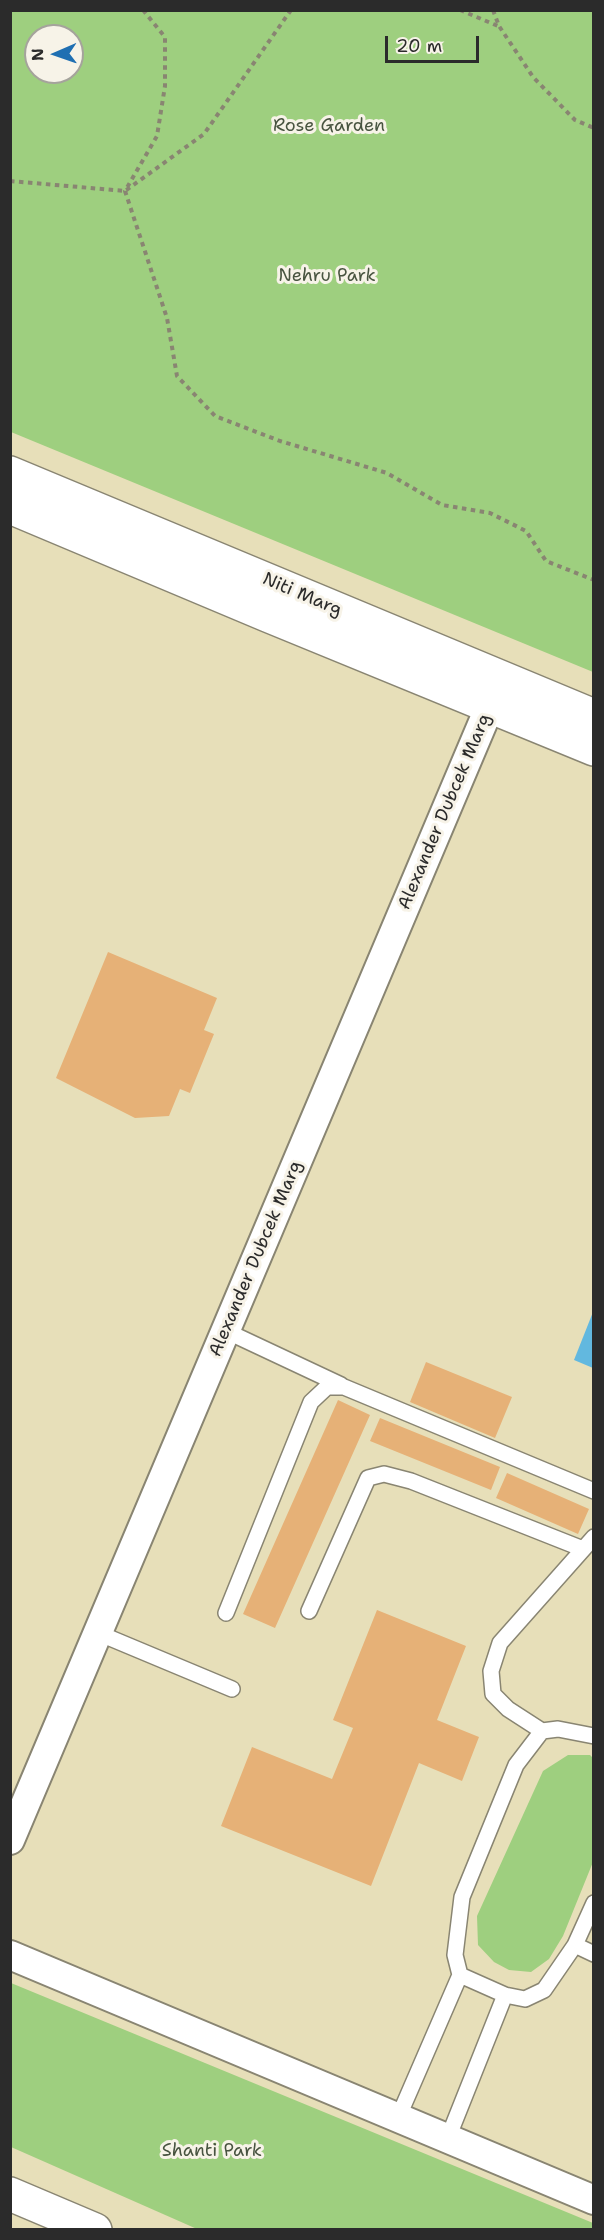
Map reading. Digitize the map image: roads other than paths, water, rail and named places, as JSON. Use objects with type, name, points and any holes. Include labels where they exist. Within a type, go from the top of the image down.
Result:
[{"type":"street","name":"Niti Marg","points":[[10,473],[496,692],[594,749]]},
{"type":"street","name":"Niti Marg","points":[[10,507],[496,692],[594,716]]},
{"type":"street","name":"Alexander Dubcek Marg","points":[[10,1840],[496,692]]},
{"type":"street","points":[[10,1955],[594,2200]]},
{"type":"street","points":[[10,2194],[95,2229]]},
{"type":"lane","points":[[226,1331],[344,1387],[594,1491]]},
{"type":"lane","points":[[226,1613],[311,1402],[327,1387],[344,1387]]},
{"type":"lane","points":[[309,1611],[368,1478],[384,1474],[411,1481],[583,1549]]},
{"type":"lane","points":[[594,1537],[500,1643],[491,1671],[493,1694],[508,1709],[542,1731],[558,1729],[594,1736]]},
{"type":"lane","points":[[98,1633],[232,1689]]},
{"type":"lane","points":[[398,2118],[460,1975],[454,1955],[462,1898],[516,1765],[542,1731]]},
{"type":"lane","points":[[460,1975],[505,1995],[525,1999],[544,1990],[575,1946],[594,1903]]},
{"type":"lane","points":[[575,1946],[594,1954]]},
{"type":"lane","points":[[448,2139],[505,1995]]},
{"type":"water","points":[[593,1312],[594,1368],[574,1360]]},
{"type":"park label","name":"Rose Garden","points":[[329,126]]},
{"type":"park label","name":"Nehru Park","points":[[327,276]]},
{"type":"park label","name":"Shanti Park","points":[[212,2151]]}]
